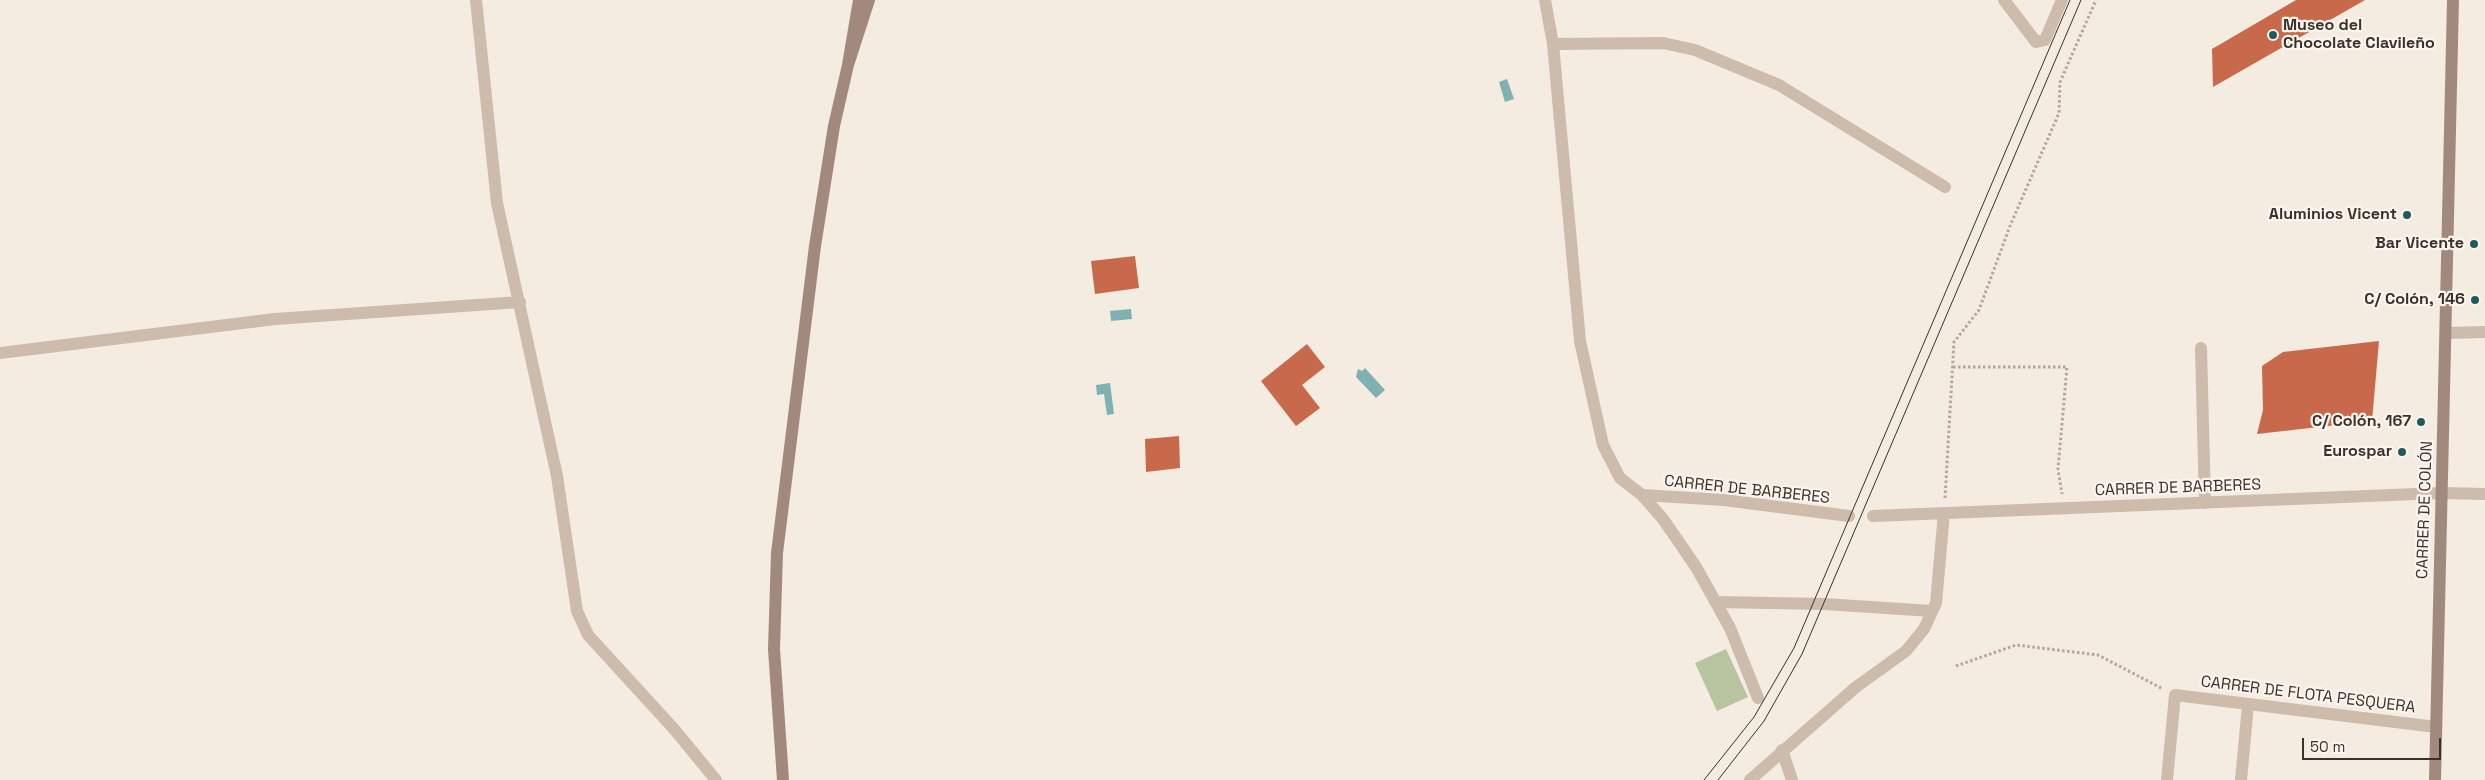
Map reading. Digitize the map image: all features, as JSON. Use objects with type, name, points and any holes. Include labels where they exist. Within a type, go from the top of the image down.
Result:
[{"type":"main road","points":[[783,780],[774,649],[777,553],[815,246],[834,126],[848,65],[859,0]]},
{"type":"main road","points":[[848,65],[869,0]]},
{"type":"main road","name":"CARRER DE COLÓN","points":[[2435,780],[2453,0]]},
{"type":"street","points":[[476,0],[497,203],[557,476],[577,611],[588,635],[674,729],[716,780]]},
{"type":"street","points":[[1545,0],[1553,44],[1580,341],[1603,445],[1620,478],[1642,495],[1677,536],[1730,628],[1758,698]]},
{"type":"street","points":[[2004,0],[2036,42],[2045,40],[2062,0]]},
{"type":"street","points":[[1553,44],[1663,43],[1695,50],[1779,85],[1945,187]]},
{"type":"street","points":[[0,353],[276,319],[520,302]]},
{"type":"street","points":[[2446,333],[2485,332]]},
{"type":"street","points":[[2200,348],[2205,503]]},
{"type":"street","name":"CARRER DE BARBERES","points":[[1873,516],[2441,493],[2485,494]]},
{"type":"street","name":"CARRER DE BARBERES","points":[[1642,495],[1724,500],[1849,516]]},
{"type":"street","points":[[1750,780],[1856,687],[1906,651],[1924,630],[1936,603],[1941,570],[1944,513]]},
{"type":"street","points":[[1716,602],[1824,604],[1932,611]]},
{"type":"street","points":[[2167,780],[2175,695]]},
{"type":"street","name":"CARRER DE FLOTA PESQUERA","points":[[2175,695],[2436,727]]},
{"type":"street","points":[[2241,780],[2248,705]]},
{"type":"street","points":[[1782,750],[1792,780]]},
{"type":"path","points":[[1944,513],[1954,342],[1980,310],[2010,226],[2058,113],[2060,82],[2096,0]]},
{"type":"path","points":[[1953,367],[2067,367],[2058,468],[2065,509]]},
{"type":"path","points":[[1956,666],[2016,645],[2098,655],[2175,695]]},
{"type":"green space","points":[[1726,649],[1748,697],[1717,711],[1695,663]]},
{"type":"water","points":[[1507,79],[1514,99],[1505,102],[1499,82]]},
{"type":"water","points":[[1131,309],[1132,319],[1111,321],[1110,311]]},
{"type":"water","points":[[1365,368],[1385,390],[1376,398],[1356,377],[1358,369],[1362,371]]},
{"type":"water","points":[[1110,383],[1114,414],[1107,415],[1104,394],[1097,395],[1096,385]]},
{"type":"building","points":[[2296,0],[2365,0],[2213,87],[2212,49]]},
{"type":"building","points":[[1135,256],[1139,288],[1095,294],[1091,261]]},
{"type":"building","points":[[2379,341],[2372,421],[2257,434],[2263,410],[2262,366],[2283,352]]},
{"type":"building","points":[[1307,344],[1325,367],[1302,385],[1320,408],[1296,426],[1261,381]]},
{"type":"building","points":[[1179,436],[1180,468],[1146,472],[1145,439]]},
{"type":"tram line","points":[[1704,780],[1754,717],[1794,648],[2070,0]]},
{"type":"tram line","points":[[1718,780],[1764,721],[1802,654],[2081,0]]},
{"type":"place","name":"Museo del Chocolate Clavileño","points":[[2273,35]]},
{"type":"place","name":"Aluminios Vicent","points":[[2407,215]]},
{"type":"place","name":"Bar Vicente","points":[[2474,244]]},
{"type":"place","name":"C/ Colón, 146","points":[[2475,300]]},
{"type":"place","name":"C/ Colón, 167","points":[[2421,422]]},
{"type":"place","name":"Eurospar","points":[[2402,452]]}]
